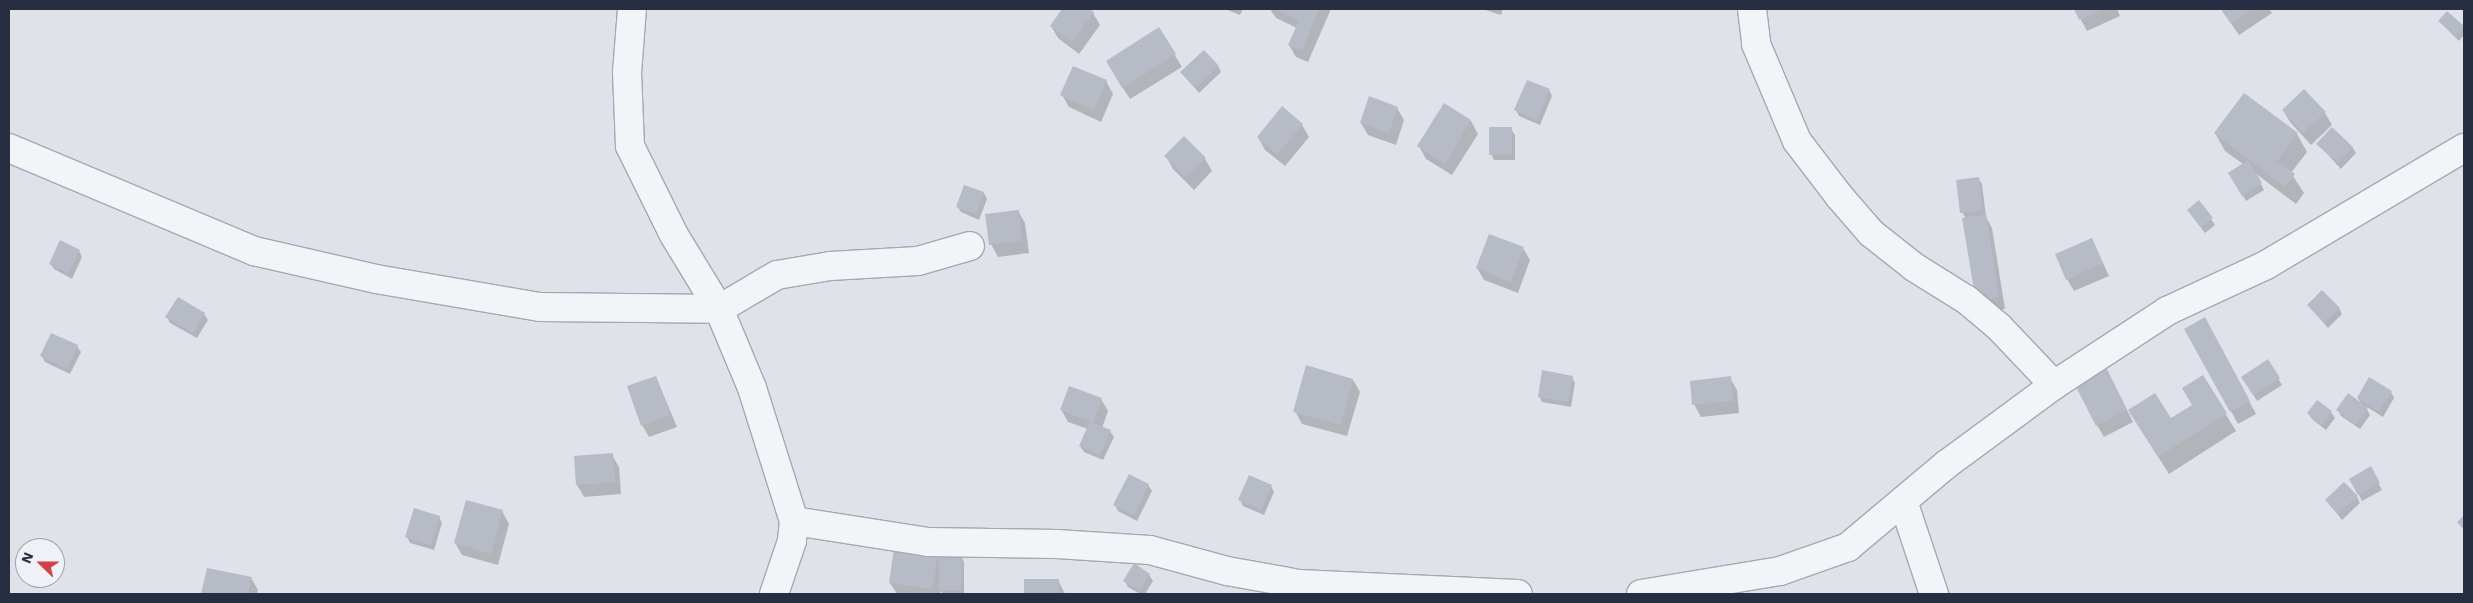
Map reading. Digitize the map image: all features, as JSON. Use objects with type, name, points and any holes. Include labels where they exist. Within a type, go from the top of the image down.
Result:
[{"type":"street","points":[[632,9],[627,72],[630,146],[674,235],[719,309],[752,388],[794,522],[792,541],[774,594]]},
{"type":"street","points":[[1752,9],[1756,44],[1797,141],[1840,196],[1870,233],[1914,267],[1967,300],[1999,327],[2054,385]]},
{"type":"street","points":[[9,148],[254,251],[376,279],[540,307],[719,309],[777,275],[830,266],[918,260],[970,246]]},
{"type":"street","points":[[1640,594],[1780,571],[1848,547],[1947,464],[2054,385],[2167,311],[2266,265],[2464,148]]},
{"type":"street","points":[[1903,501],[1934,594]]},
{"type":"street","points":[[794,522],[928,542],[1057,544],[1150,550],[1227,570],[1298,584],[1518,594]]},
{"type":"building","points":[[1062,9],[1090,9],[1094,12],[1072,42],[1050,26]]},
{"type":"building","points":[[1273,9],[1319,9],[1302,50],[1288,45],[1299,20]]},
{"type":"building","points":[[2074,9],[2103,9],[2079,20]]},
{"type":"building","points":[[2221,9],[2253,9],[2231,24]]},
{"type":"building","points":[[2447,11],[2464,26],[2455,36],[2438,21]]},
{"type":"building","points":[[1159,27],[1176,54],[1122,88],[1106,61]]},
{"type":"building","points":[[1204,50],[1219,66],[1195,88],[1180,72]]},
{"type":"building","points":[[1073,66],[1107,80],[1094,110],[1060,95]]},
{"type":"building","points":[[1527,80],[1550,89],[1537,120],[1514,110]]},
{"type":"building","points":[[2304,89],[2326,112],[2303,133],[2282,110]]},
{"type":"building","points":[[2244,93],[2298,133],[2277,161],[2295,174],[2285,187],[2214,133]]},
{"type":"building","points":[[1369,96],[1398,107],[1389,133],[1360,123]]},
{"type":"building","points":[[1444,103],[1471,120],[1445,164],[1417,146]]},
{"type":"building","points":[[1282,106],[1303,124],[1277,155],[1257,137]]},
{"type":"building","points":[[1489,127],[1512,127],[1512,154],[1489,155]]},
{"type":"building","points":[[2332,127],[2353,147],[2338,163],[2316,144]]},
{"type":"building","points":[[1184,136],[1206,158],[1187,178],[1164,156]]},
{"type":"building","points":[[2248,160],[2262,183],[2242,196],[2228,173]]},
{"type":"building","points":[[1979,177],[1983,210],[1960,213],[1956,180]]},
{"type":"building","points":[[964,185],[984,192],[976,214],[956,207]]},
{"type":"building","points":[[2199,200],[2213,218],[2201,227],[2187,210]]},
{"type":"building","points":[[1019,210],[1022,241],[989,245],[985,214]]},
{"type":"building","points":[[1986,214],[1999,297],[1976,302],[1962,218]]},
{"type":"building","points":[[1489,234],[1524,247],[1511,282],[1476,268]]},
{"type":"building","points":[[2092,238],[2103,263],[2066,280],[2055,254]]},
{"type":"building","points":[[60,240],[80,250],[68,273],[49,264]]},
{"type":"building","points":[[2322,290],[2340,308],[2324,323],[2307,305]]},
{"type":"building","points":[[178,297],[205,313],[193,333],[165,317]]},
{"type":"building","points":[[2205,317],[2250,401],[2230,412],[2184,329]]},
{"type":"building","points":[[51,333],[78,345],[67,369],[40,356]]},
{"type":"building","points":[[2268,359],[2280,378],[2253,395],[2241,377]]},
{"type":"building","points":[[1306,365],[1353,379],[1341,425],[1293,412]]},
{"type":"building","points":[[2107,369],[2127,410],[2096,426],[2075,385]]},
{"type":"building","points":[[1542,370],[1573,376],[1568,402],[1538,397]]},
{"type":"building","points":[[2203,375],[2227,413],[2158,457],[2128,410],[2155,393],[2171,418],[2192,405],[2182,388]]},
{"type":"building","points":[[656,376],[671,415],[641,426],[627,386]]},
{"type":"building","points":[[1731,376],[1733,401],[1692,405],[1690,381]]},
{"type":"building","points":[[2369,377],[2392,391],[2379,412],[2357,398]]},
{"type":"building","points":[[1069,386],[1102,398],[1093,423],[1111,430],[1100,455],[1079,446],[1090,421],[1060,410]]},
{"type":"building","points":[[2348,393],[2368,408],[2356,424],[2336,410]]},
{"type":"building","points":[[2317,400],[2332,411],[2322,425],[2307,413]]},
{"type":"building","points":[[613,453],[615,482],[576,485],[574,456]]},
{"type":"building","points":[[2371,466],[2380,483],[2358,495],[2349,479]]},
{"type":"building","points":[[1129,474],[1149,484],[1134,516],[1113,505]]},
{"type":"building","points":[[1249,475],[1272,485],[1261,510],[1238,500]]},
{"type":"building","points":[[2344,482],[2358,496],[2338,514],[2325,500]]},
{"type":"building","points":[[466,500],[503,510],[491,554],[454,543]]},
{"type":"building","points":[[414,508],[440,516],[431,545],[405,537]]},
{"type":"building","points":[[2464,515],[2464,530],[2457,522]]},
{"type":"building","points":[[894,548],[938,554],[932,589],[889,583]]},
{"type":"building","points":[[939,555],[962,555],[961,590],[939,590]]},
{"type":"building","points":[[1134,563],[1150,574],[1140,591],[1123,581]]},
{"type":"building","points":[[207,568],[252,577],[248,594],[201,594]]},
{"type":"building","points":[[1024,579],[1059,579],[1059,594],[1024,594]]}]
